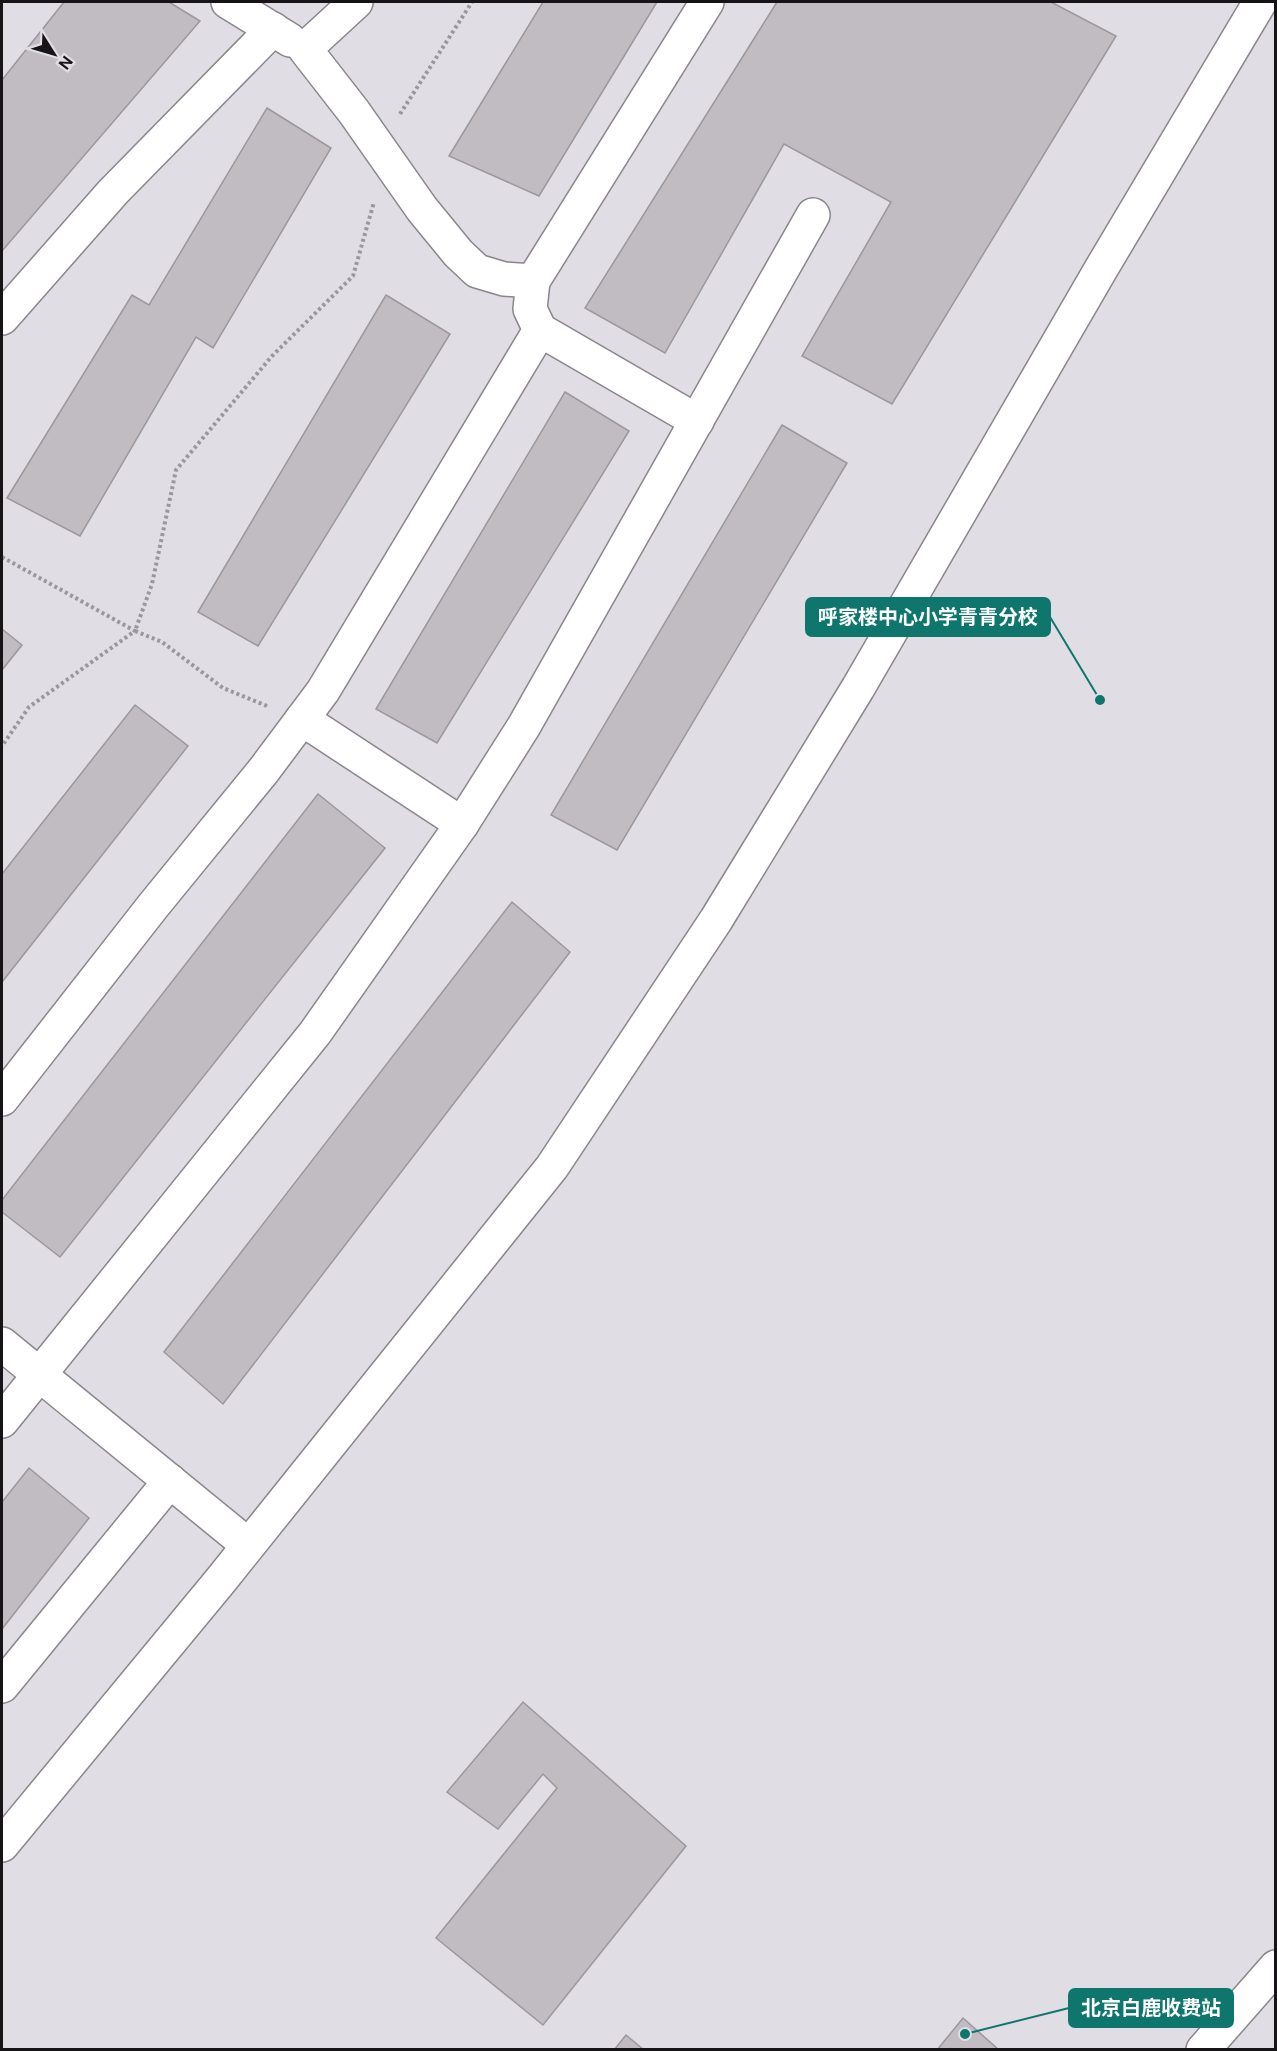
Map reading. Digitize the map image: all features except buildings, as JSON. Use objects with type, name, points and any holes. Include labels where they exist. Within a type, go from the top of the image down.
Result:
[{"type":"main road","points":[[228,2],[304,49],[354,112],[422,209],[458,253],[477,271],[504,279],[533,281]]},
{"type":"main road","points":[[304,49],[356,2]]},
{"type":"main road","points":[[698,421],[540,330],[530,309],[533,281],[707,2]]},
{"type":"main road","points":[[2,1845],[248,1545],[552,1167],[709,930],[858,688],[1101,269],[1260,2]]},
{"type":"main road","points":[[2,318],[113,192],[273,29]]},
{"type":"main road","points":[[2,1421],[315,1033],[462,824],[524,726],[813,214]]},
{"type":"main road","points":[[2,1099],[153,906],[264,770],[323,691],[540,330]]},
{"type":"main road","points":[[302,719],[462,824]]},
{"type":"main road","points":[[2,1344],[248,1545]]},
{"type":"main road","points":[[2,1686],[170,1481]]},
{"type":"main road","points":[[1203,2049],[1275,1967]]},
{"type":"path","points":[[2,746],[29,707],[135,631],[152,584],[176,470],[272,356],[353,276],[400,114],[472,2]]},
{"type":"path","points":[[2,558],[135,631],[162,642],[223,688],[302,719]]},
{"type":"place","name":"呼家楼中心小学青青分校","points":[[1100,700]]},
{"type":"place","name":"北京白鹿收费站","points":[[965,2034]]}]
